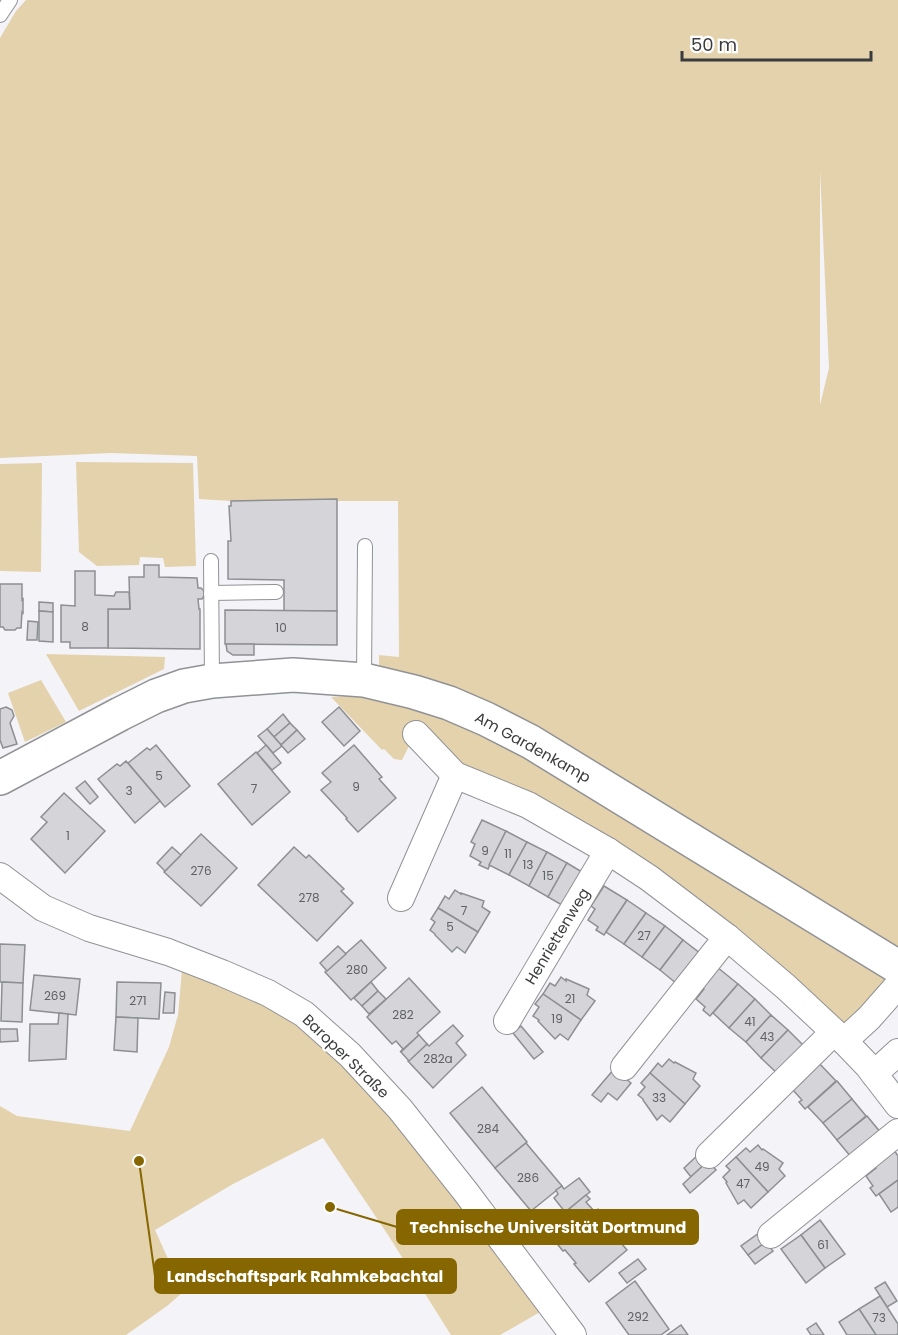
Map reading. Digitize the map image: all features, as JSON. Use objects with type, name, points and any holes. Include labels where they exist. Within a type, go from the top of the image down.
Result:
[{"type":"street","name":"Am Gardenkamp","points":[[0,778],[156,696],[184,686],[212,681],[293,675],[364,680],[449,703],[522,737],[898,967]]},
{"type":"street","points":[[416,734],[455,775],[528,805],[608,850],[650,878],[727,937],[786,987],[839,1037],[874,1074],[898,1105]]},
{"type":"street","points":[[401,898],[455,775]]},
{"type":"street","name":"Henriettenweg","points":[[507,1021],[608,850]]},
{"type":"street","name":"Baroper Straße","points":[[0,876],[43,908],[89,928],[168,952],[222,973],[268,993],[304,1014],[350,1055],[400,1108],[573,1335]]},
{"type":"street","points":[[624,1067],[727,937]]},
{"type":"street","points":[[709,1155],[839,1037],[870,1018],[898,985]]},
{"type":"street","points":[[874,1074],[898,1052]]},
{"type":"street","points":[[771,1235],[898,1132]]},
{"type":"lane","points":[[0,15],[10,0]]},
{"type":"lane","points":[[364,680],[365,546]]},
{"type":"lane","points":[[211,561],[212,681]]},
{"type":"lane","points":[[211,593],[276,592]]},
{"type":"shaded area","points":[[26,0],[898,0],[898,963],[379,667],[379,655],[399,657],[398,501],[199,499],[197,456],[111,453],[0,458],[0,38],[16,11]],"holes":[[[820,169],[829,368],[820,405]]]},
{"type":"shaded area","points":[[76,462],[193,463],[196,566],[165,567],[163,558],[140,557],[139,565],[97,566],[79,552]]},
{"type":"shaded area","points":[[42,463],[41,572],[0,571],[0,464]]},
{"type":"shaded area","points":[[46,654],[165,657],[164,669],[79,711]]},
{"type":"shaded area","points":[[41,680],[66,722],[25,742],[8,693]]},
{"type":"shaded area","points":[[414,692],[898,967],[844,1041],[727,937],[412,740],[402,760],[394,759],[384,749],[382,750],[331,697]]},
{"type":"shaded area","points":[[182,970],[266,1000],[350,1065],[540,1312],[500,1335],[451,1335],[323,1138],[233,1184],[155,1230],[183,1292],[126,1335],[0,1335],[0,1106],[17,1116],[130,1131],[169,1047],[178,1015]]},
{"type":"building","points":[[337,499],[337,611],[284,611],[284,580],[228,579],[228,541],[231,541],[229,506],[231,506],[231,501]]},
{"type":"building","points":[[144,565],[159,565],[159,577],[197,578],[198,588],[204,591],[202,599],[198,599],[200,649],[108,648],[108,609],[130,609],[129,577],[144,577]]},
{"type":"building","points":[[75,571],[95,571],[95,595],[114,596],[116,592],[129,592],[130,609],[108,609],[108,648],[70,648],[70,642],[61,642],[61,605],[75,606]]},
{"type":"building","points":[[0,584],[22,584],[21,628],[5,630],[0,627]]},
{"type":"building","points":[[39,602],[53,603],[53,612],[39,611]]},
{"type":"building","points":[[225,610],[337,611],[337,645],[225,644]]},
{"type":"building","points":[[39,611],[53,612],[53,642],[39,641]]},
{"type":"building","points":[[28,621],[38,622],[37,640],[27,640]]},
{"type":"building","points":[[226,644],[254,644],[254,655],[233,655],[227,651]]},
{"type":"building","points":[[6,707],[12,710],[14,716],[10,723],[17,744],[3,748],[0,740],[0,709]]},
{"type":"building","points":[[339,707],[360,731],[344,746],[322,722]]},
{"type":"building","points":[[283,714],[290,723],[274,737],[267,729]]},
{"type":"building","points":[[290,723],[297,730],[281,745],[274,737]]},
{"type":"building","points":[[267,729],[282,746],[273,753],[258,736]]},
{"type":"building","points":[[297,730],[305,739],[288,753],[281,745]]},
{"type":"building","points":[[156,745],[190,786],[165,807],[128,763],[147,748],[150,750]]},
{"type":"building","points":[[266,745],[281,763],[272,770],[257,753]]},
{"type":"building","points":[[354,745],[382,777],[379,779],[396,798],[358,832],[321,790],[331,782],[322,773]]},
{"type":"building","points":[[256,752],[290,792],[252,825],[218,784]]},
{"type":"building","points":[[126,761],[160,801],[135,823],[98,779],[117,764],[120,766]]},
{"type":"building","points":[[85,781],[98,797],[90,804],[76,788]]},
{"type":"building","points":[[64,793],[105,831],[65,873],[31,839],[47,822],[41,817]]},
{"type":"building","points":[[482,820],[506,831],[488,869],[479,865],[481,862],[470,856],[475,844],[471,842]]},
{"type":"building","points":[[506,831],[527,842],[509,875],[489,865]]},
{"type":"building","points":[[201,834],[237,868],[201,906],[164,872]]},
{"type":"building","points":[[527,842],[547,852],[529,886],[509,875]]},
{"type":"building","points":[[172,847],[181,855],[165,871],[157,863]]},
{"type":"building","points":[[294,847],[306,858],[309,855],[344,889],[341,891],[353,903],[317,941],[258,885]]},
{"type":"building","points":[[547,852],[567,863],[548,897],[529,886]]},
{"type":"building","points":[[567,863],[587,875],[567,908],[548,897]]},
{"type":"building","points":[[604,886],[627,900],[604,935],[596,930],[598,927],[588,920],[595,909],[591,906]]},
{"type":"building","points":[[455,890],[484,901],[482,907],[490,912],[478,932],[438,908],[445,896],[449,899]]},
{"type":"building","points":[[627,900],[646,913],[624,944],[606,932]]},
{"type":"building","points":[[438,908],[478,932],[465,953],[457,947],[452,952],[430,930],[435,922],[431,919]]},
{"type":"building","points":[[646,913],[665,926],[642,957],[624,944]]},
{"type":"building","points":[[665,926],[683,940],[660,970],[642,957]]},
{"type":"building","points":[[361,940],[386,968],[351,1000],[325,972]]},
{"type":"building","points":[[683,940],[701,954],[677,984],[660,970]]},
{"type":"building","points":[[0,944],[25,945],[23,983],[0,982]]},
{"type":"building","points":[[338,946],[346,954],[327,971],[320,963]]},
{"type":"building","points":[[717,967],[738,984],[710,1016],[703,1010],[705,1007],[696,999],[704,989],[701,986]]},
{"type":"building","points":[[34,975],[80,979],[76,1015],[30,1010]]},
{"type":"building","points":[[561,977],[589,989],[587,995],[595,1001],[581,1020],[543,994],[550,983],[555,986]]},
{"type":"building","points":[[409,978],[440,1012],[417,1033],[419,1035],[400,1052],[403,1049],[396,1041],[392,1044],[367,1017]]},
{"type":"building","points":[[2,982],[23,983],[22,1022],[1,1021]]},
{"type":"building","points":[[117,982],[161,983],[159,1019],[116,1017]]},
{"type":"building","points":[[371,982],[378,991],[362,1006],[354,998]]},
{"type":"building","points":[[738,984],[755,999],[729,1028],[713,1013]]},
{"type":"building","points":[[378,991],[386,999],[369,1014],[362,1006]]},
{"type":"building","points":[[165,992],[175,993],[174,1013],[163,1013]]},
{"type":"building","points":[[543,994],[581,1020],[568,1040],[560,1034],[555,1039],[533,1016],[539,1007],[535,1004]]},
{"type":"building","points":[[755,999],[771,1015],[746,1042],[729,1028]]},
{"type":"building","points":[[59,1013],[68,1014],[66,1059],[29,1061],[30,1024],[58,1024]]},
{"type":"building","points":[[771,1015],[788,1030],[761,1058],[746,1042]]},
{"type":"building","points":[[116,1017],[138,1018],[137,1052],[114,1050]]},
{"type":"building","points":[[453,1025],[463,1036],[456,1043],[466,1055],[433,1088],[408,1061]]},
{"type":"building","points":[[521,1026],[543,1052],[534,1059],[513,1033]]},
{"type":"building","points":[[0,1029],[17,1029],[18,1041],[0,1042]]},
{"type":"building","points":[[788,1030],[805,1047],[777,1073],[761,1058]]},
{"type":"building","points":[[419,1035],[427,1044],[409,1061],[401,1052]]},
{"type":"building","points":[[669,1059],[696,1073],[693,1079],[700,1086],[685,1104],[650,1073],[658,1063],[662,1067]]},
{"type":"building","points":[[818,1062],[836,1081],[805,1109],[799,1102],[802,1100],[793,1090],[803,1081],[801,1078]]},
{"type":"building","points":[[614,1069],[631,1083],[617,1100],[608,1093],[601,1102],[592,1095]]},
{"type":"building","points":[[650,1073],[685,1104],[670,1122],[662,1115],[657,1120],[638,1095],[645,1087],[641,1083]]},
{"type":"building","points":[[837,1081],[852,1099],[823,1123],[808,1107]]},
{"type":"building","points":[[482,1087],[527,1142],[495,1168],[450,1113]]},
{"type":"building","points":[[852,1099],[866,1116],[837,1140],[823,1123]]},
{"type":"building","points":[[867,1116],[881,1133],[851,1157],[837,1140]]},
{"type":"building","points":[[526,1143],[562,1186],[531,1211],[495,1168]]},
{"type":"building","points":[[758,1145],[783,1163],[779,1169],[785,1176],[768,1192],[736,1157],[746,1148],[750,1152]]},
{"type":"building","points":[[894,1150],[898,1156],[898,1180],[876,1196],[866,1176],[876,1168],[874,1165]]},
{"type":"building","points":[[700,1153],[708,1161],[691,1177],[684,1168]]},
{"type":"building","points":[[736,1157],[768,1192],[751,1208],[744,1200],[738,1204],[723,1177],[730,1170],[726,1166]]},
{"type":"building","points":[[708,1161],[716,1170],[690,1193],[683,1184]]},
{"type":"building","points":[[579,1178],[590,1192],[565,1212],[554,1198],[558,1194],[556,1190],[562,1186],[564,1189]]},
{"type":"building","points":[[898,1180],[898,1207],[891,1212],[879,1194]]},
{"type":"building","points":[[586,1195],[590,1199],[586,1202],[595,1212],[598,1209],[607,1220],[604,1223],[627,1250],[589,1282],[574,1264],[576,1263],[545,1229]]},
{"type":"building","points":[[820,1220],[845,1254],[825,1268],[801,1235]]},
{"type":"building","points":[[759,1233],[766,1242],[748,1255],[741,1246]]},
{"type":"building","points":[[801,1235],[825,1268],[806,1283],[781,1249]]},
{"type":"building","points":[[766,1242],[773,1251],[755,1264],[748,1255]]},
{"type":"building","points":[[638,1259],[646,1269],[627,1283],[619,1273]]},
{"type":"building","points":[[635,1281],[669,1329],[661,1335],[629,1335],[606,1303]]},
{"type":"building","points":[[885,1282],[897,1301],[887,1307],[875,1288]]},
{"type":"building","points":[[880,1296],[898,1324],[896,1335],[876,1335],[859,1309]]},
{"type":"building","points":[[859,1309],[876,1335],[847,1335],[839,1322]]},
{"type":"building","points":[[816,1323],[824,1335],[811,1335],[807,1329]]},
{"type":"building","points":[[681,1325],[688,1335],[667,1335]]},
{"type":"place","name":"Landschaftspark Rahmkebachtal","points":[[139,1161]]},
{"type":"place","name":"Technische Universität Dortmund","points":[[330,1207]]}]
